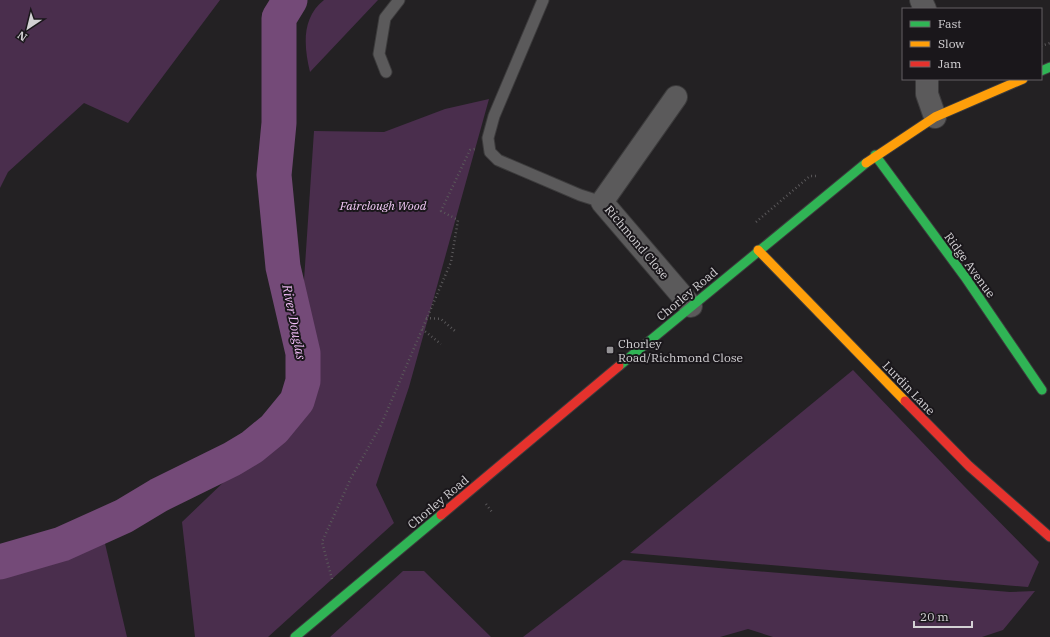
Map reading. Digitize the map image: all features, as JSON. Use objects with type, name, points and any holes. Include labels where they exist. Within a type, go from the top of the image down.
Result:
[{"type":"main road","name":"Chorley Road","points":[[295,637],[758,250],[875,155],[935,117],[1021,80]]},
{"type":"main road","name":"Ridge Avenue","points":[[875,155],[965,277],[1042,390]]},
{"type":"main road","name":"Lurdin Lane","points":[[758,250],[969,466],[1050,537]]},
{"type":"street","points":[[927,80],[928,94],[935,117]]},
{"type":"street","name":"Richmond Close","points":[[676,97],[602,202],[691,306]]},
{"type":"lane","points":[[386,72],[379,54],[385,18],[399,0]]},
{"type":"lane","points":[[543,0],[494,116],[488,138],[490,152],[498,160],[580,195],[602,202]]},
{"type":"path","points":[[338,600],[322,542],[350,478],[380,425],[451,262],[458,220],[441,211],[470,150],[489,146]]},
{"type":"path","points":[[426,318],[441,318],[455,330]]},
{"type":"path","points":[[422,328],[441,344]]},
{"type":"green space","points":[[0,0],[220,0],[128,123],[84,103],[8,172],[0,188]]},
{"type":"green space","points":[[324,0],[378,0],[310,72],[306,53],[306,33],[311,15]]},
{"type":"green space","name":"Fairclough Wood","points":[[489,99],[409,387],[376,485],[394,523],[268,637],[195,637],[182,522],[253,454],[299,355],[314,131],[384,132],[445,109]]},
{"type":"green space","points":[[853,370],[1039,562],[1028,587],[630,553]]},
{"type":"green space","points":[[103,535],[127,637],[0,637],[0,574],[53,559]]},
{"type":"green space","points":[[623,560],[1010,592],[1035,591],[1003,630],[982,637],[773,637],[748,629],[720,637],[523,637]]},
{"type":"green space","points":[[403,571],[424,571],[491,637],[330,637]]},
{"type":"waterway","name":"River Douglas","points":[[0,562],[62,544],[124,516],[159,495],[232,459],[252,447],[274,429],[297,401],[303,381],[303,353],[283,267],[274,175],[279,123],[279,18],[290,0]]},
{"type":"traffic: fast","points":[[1042,71],[1050,67]]},
{"type":"traffic: fast","points":[[875,155],[965,277],[1042,390]]},
{"type":"traffic: fast","points":[[619,366],[866,163]]},
{"type":"traffic: fast","points":[[295,637],[441,515]]},
{"type":"traffic: slow","points":[[866,163],[935,117],[1021,80]]},
{"type":"traffic: slow","points":[[758,250],[905,401]]},
{"type":"traffic: jam","points":[[441,515],[619,366]]},
{"type":"traffic: jam","points":[[905,401],[969,466],[1050,537]]},
{"type":"place","name":"Chorley Road/Richmond Close","points":[[610,350]]}]
